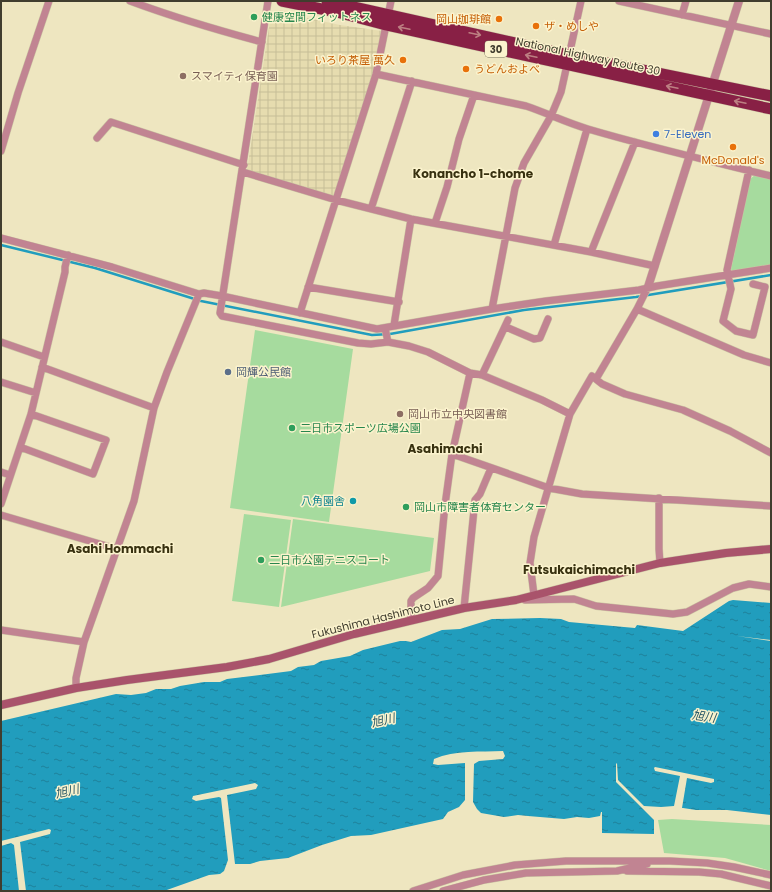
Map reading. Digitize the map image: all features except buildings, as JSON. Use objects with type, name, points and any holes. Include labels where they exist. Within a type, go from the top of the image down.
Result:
[{"type":"highway","name":"National Highway Route 30","points":[[282,1],[387,20],[568,60],[710,96],[771,109]]},
{"type":"highway","name":"National Highway Route 30","points":[[328,1],[387,20]]},
{"type":"highway","name":"National Highway Route 30","points":[[568,60],[713,84],[771,96]]},
{"type":"main road","name":"Fukushima Hashimoto Line","points":[[1,705],[76,688],[227,667],[269,659],[354,634],[411,620],[464,608],[516,600],[660,563],[726,553],[771,549]]},
{"type":"street","points":[[1,151],[18,93],[49,1]]},
{"type":"street","points":[[130,1],[166,15],[262,42]]},
{"type":"street","points":[[268,1],[220,313],[222,316],[358,343],[378,344],[394,325],[399,302],[411,219]]},
{"type":"street","points":[[300,313],[376,74],[391,1]]},
{"type":"street","points":[[492,309],[515,188],[524,163],[551,116],[561,92],[581,1]]},
{"type":"street","points":[[619,1],[636,3],[682,15],[771,34]]},
{"type":"street","points":[[682,15],[686,1]]},
{"type":"street","points":[[596,379],[647,289],[710,96],[739,1]]},
{"type":"street","points":[[376,74],[526,106],[587,129],[690,157],[771,176]]},
{"type":"street","points":[[371,210],[412,81]]},
{"type":"street","points":[[434,223],[447,187],[459,139],[474,95]]},
{"type":"street","points":[[97,138],[111,122],[336,200],[371,210],[411,219],[591,252],[655,266]]},
{"type":"street","points":[[554,245],[587,129]]},
{"type":"street","points":[[591,252],[635,142]]},
{"type":"street","points":[[749,170],[727,270],[731,289],[723,321],[736,331],[753,335],[765,287],[753,284]]},
{"type":"street","points":[[1,238],[145,277],[197,298]]},
{"type":"street","points":[[1,504],[31,414],[65,272],[67,256]]},
{"type":"street","points":[[394,325],[546,301],[647,289],[771,268]]},
{"type":"street","points":[[308,287],[399,302]]},
{"type":"street","points":[[76,688],[76,678],[84,642],[134,501],[154,408],[197,298],[204,293],[222,298],[377,329],[409,346],[428,352],[470,373],[482,375],[542,400],[570,414]]},
{"type":"street","points":[[637,309],[744,354],[771,363]]},
{"type":"street","points":[[482,375],[507,324],[534,339],[540,338],[548,319]]},
{"type":"street","points":[[1,342],[44,357]]},
{"type":"street","points":[[42,367],[154,408]]},
{"type":"street","points":[[411,620],[411,601],[428,588],[438,576],[452,454],[470,373]]},
{"type":"street","points":[[534,595],[530,563],[534,537],[570,414],[592,376],[602,384],[625,394],[683,410],[730,431],[771,453]]},
{"type":"street","points":[[1,382],[36,393]]},
{"type":"street","points":[[20,447],[93,474],[106,440],[31,414]]},
{"type":"street","points":[[452,454],[549,488],[582,494],[771,506]]},
{"type":"street","points":[[464,608],[475,500],[480,494],[491,468]]},
{"type":"street","points":[[1,472],[10,475]]},
{"type":"street","points":[[659,498],[660,563]]},
{"type":"street","points":[[1,515],[117,549]]},
{"type":"street","points":[[516,600],[574,598],[596,606],[673,614],[686,612],[733,588],[749,584],[771,587]]},
{"type":"street","points":[[1,630],[84,642]]},
{"type":"street","points":[[617,871],[659,861]]},
{"type":"street","points":[[413,891],[463,876],[515,865],[566,862],[659,861],[707,863],[771,875]]},
{"type":"street","points":[[443,891],[484,880],[526,873],[617,871],[699,872],[721,874],[771,886]]},
{"type":"shaded area","points":[[279,10],[340,25],[382,31],[373,75],[334,197],[247,170],[271,14]]},
{"type":"green space","points":[[755,175],[771,179],[771,266],[732,272],[731,269],[750,179]]},
{"type":"green space","name":"二日市スポーツ広場公園","points":[[255,330],[353,349],[329,522],[230,508]]},
{"type":"green space","name":"二日市公園テニスコート","points":[[244,514],[291,520],[279,607],[232,601]]},
{"type":"green space","points":[[293,519],[434,538],[430,571],[281,607]]},
{"type":"green space","points":[[672,819],[771,825],[771,871],[725,858],[664,853],[658,820]]},
{"type":"water","name":"旭川","points":[[729,601],[771,603],[771,640],[737,636],[771,641],[771,815],[727,810],[696,810],[682,808],[687,778],[711,783],[714,782],[714,779],[655,767],[655,771],[680,776],[674,806],[644,806],[618,780],[617,763],[616,782],[654,820],[654,834],[602,833],[602,812],[600,816],[564,819],[518,815],[504,817],[481,813],[473,802],[474,764],[479,761],[503,759],[505,756],[503,751],[459,753],[434,759],[433,764],[438,765],[465,763],[465,800],[459,807],[448,812],[443,819],[371,835],[351,836],[288,858],[260,861],[250,864],[235,864],[227,795],[256,789],[258,785],[255,783],[193,796],[192,799],[196,801],[219,797],[221,798],[228,860],[224,871],[220,874],[209,875],[164,891],[26,891],[20,842],[50,834],[51,830],[49,829],[1,841],[1,721],[116,694],[131,695],[146,693],[156,689],[171,689],[204,682],[220,682],[227,679],[291,671],[298,667],[314,665],[321,661],[350,656],[363,650],[400,641],[411,642],[442,630],[460,629],[492,619],[561,619],[569,622],[635,628],[637,625],[683,631]]},
{"type":"water","points":[[11,843],[14,845],[19,891],[1,891],[1,846]]},
{"type":"waterway","points":[[1,245],[95,268],[201,301],[372,335],[390,334],[524,310],[636,297],[771,275]]},
{"type":"place","name":"健康空間フィットネス","points":[[254,17]]},
{"type":"place","name":"岡山珈琲館","points":[[499,19]]},
{"type":"place","name":"ザ・めしや","points":[[536,26]]},
{"type":"place","name":"いろり茶屋 萬久","points":[[403,60]]},
{"type":"place","name":"うどんおよべ","points":[[466,69]]},
{"type":"place","name":"スマイティ保育園","points":[[183,76]]},
{"type":"place","name":"7-Eleven","points":[[656,134]]},
{"type":"place","name":"McDonald's","points":[[733,147]]},
{"type":"place","name":"岡輝公民館","points":[[228,372]]},
{"type":"place","name":"岡山市立中央図書館","points":[[400,414]]},
{"type":"place","name":"二日市スポーツ広場公園","points":[[292,428]]},
{"type":"place","name":"八角園舎","points":[[353,501]]},
{"type":"place","name":"岡山市障害者体育センター","points":[[406,507]]},
{"type":"place","name":"二日市公園テニスコート","points":[[261,560]]},
{"type":"district","name":"Konancho 1-chome","points":[[473,173]]},
{"type":"district","name":"Asahimachi","points":[[445,448]]},
{"type":"district","name":"Asahi Hommachi","points":[[120,548]]},
{"type":"district","name":"Futsukaichimachi","points":[[579,569]]}]
